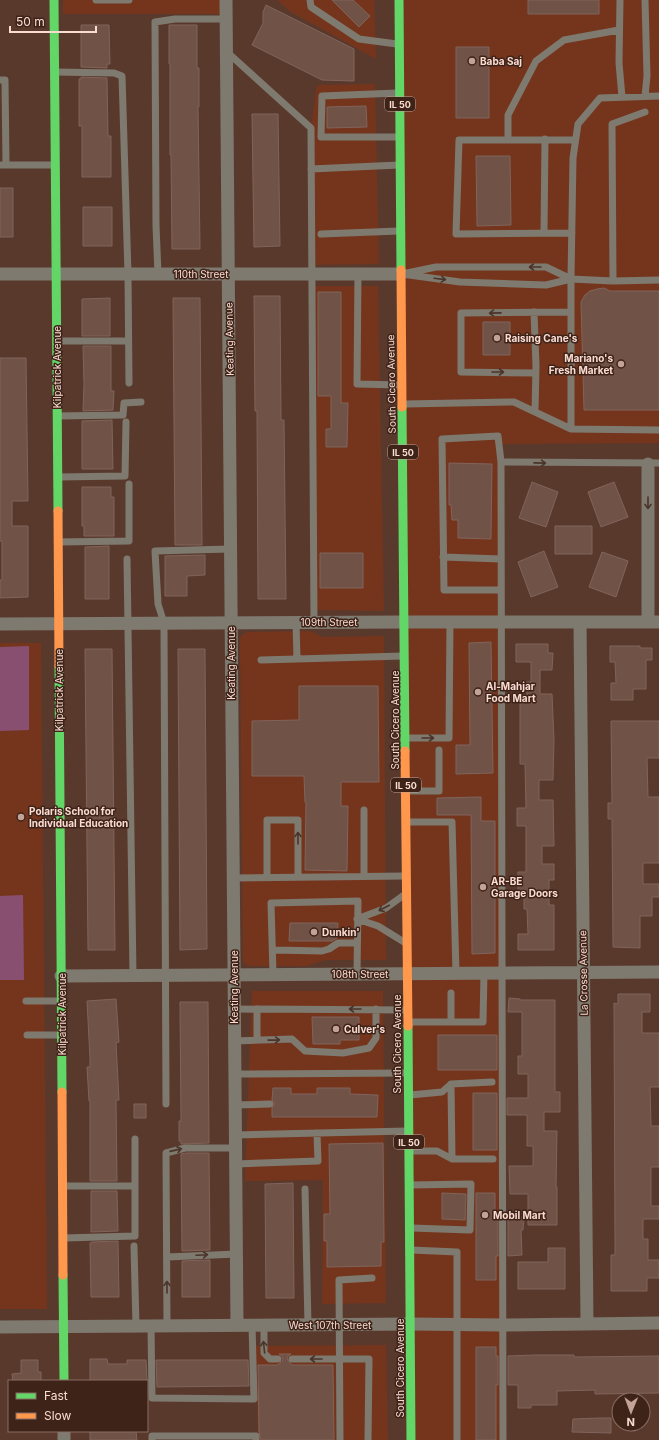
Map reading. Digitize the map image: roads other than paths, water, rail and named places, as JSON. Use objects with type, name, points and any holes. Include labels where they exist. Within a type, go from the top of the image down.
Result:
[{"type":"main road","name":"Kilpatrick Avenue","points":[[54,0],[64,1380]]},
{"type":"main road","name":"South Cicero Avenue","points":[[399,0],[411,1440]]},
{"type":"street","name":"Keating Avenue","points":[[226,0],[237,1325]]},
{"type":"street","name":"110th Street","points":[[0,274],[401,274]]},
{"type":"street","points":[[653,464],[653,622]]},
{"type":"street","name":"La Crosse Avenue","points":[[580,622],[587,1324]]},
{"type":"street","name":"109th Street","points":[[0,624],[653,622]]},
{"type":"street","name":"108th Street","points":[[61,976],[659,972]]},
{"type":"street","name":"West 107th Street","points":[[0,1327],[659,1323]]},
{"type":"lane","points":[[96,0],[129,0]]},
{"type":"lane","points":[[310,0],[310,7],[359,38],[400,44]]},
{"type":"lane","points":[[620,0],[619,63],[622,97]]},
{"type":"lane","points":[[645,0],[647,76],[645,96]]},
{"type":"lane","points":[[158,274],[156,225],[155,22],[175,19],[226,19]]},
{"type":"lane","points":[[508,140],[508,115],[536,61],[564,40],[619,30]]},
{"type":"lane","points":[[226,51],[311,128],[314,622]]},
{"type":"lane","points":[[55,72],[114,72],[122,76],[128,274],[128,383]]},
{"type":"lane","points":[[0,80],[5,80],[3,165],[56,165]]},
{"type":"lane","points":[[400,93],[322,96],[321,137],[400,137]]},
{"type":"lane","points":[[571,429],[573,158],[578,124],[600,98],[659,96]]},
{"type":"lane","points":[[613,281],[612,124],[645,112]]},
{"type":"lane","points":[[544,233],[545,139]]},
{"type":"lane","points":[[572,233],[456,234],[459,140],[575,140]]},
{"type":"lane","points":[[311,169],[400,164]]},
{"type":"lane","points":[[321,234],[401,231]]},
{"type":"lane","points":[[401,274],[436,267],[546,267],[571,279]]},
{"type":"lane","points":[[358,274],[357,384],[402,385]]},
{"type":"lane","points":[[401,274],[460,282],[546,285],[571,279],[613,281],[659,280]]},
{"type":"lane","points":[[534,312],[536,373],[535,412]]},
{"type":"lane","points":[[536,373],[461,372],[461,314],[571,312]]},
{"type":"lane","points":[[57,341],[128,341]]},
{"type":"lane","points":[[57,416],[123,415],[124,403],[141,402]]},
{"type":"lane","points":[[403,404],[514,402],[571,429],[659,430]]},
{"type":"lane","points":[[58,477],[125,476],[126,422]]},
{"type":"lane","points":[[501,590],[444,590],[442,439],[498,436],[501,462],[503,1440]]},
{"type":"lane","points":[[501,462],[653,464]]},
{"type":"lane","points":[[58,542],[129,541],[129,484]]},
{"type":"lane","points":[[166,1104],[164,623],[158,604],[155,551],[230,549]]},
{"type":"lane","points":[[443,557],[501,559]]},
{"type":"lane","points":[[127,559],[133,975]]},
{"type":"lane","points":[[296,622],[297,659]]},
{"type":"lane","points":[[406,738],[449,738],[450,622]]},
{"type":"lane","points":[[261,660],[405,656]]},
{"type":"lane","points":[[406,791],[439,791],[439,750]]},
{"type":"lane","points":[[364,810],[364,876]]},
{"type":"lane","points":[[267,878],[267,820],[298,820],[298,877]]},
{"type":"lane","points":[[406,822],[452,822],[456,974]]},
{"type":"lane","points":[[233,878],[407,876]]},
{"type":"lane","points":[[358,920],[386,908],[407,892]]},
{"type":"lane","points":[[273,974],[271,903],[358,901],[357,974]]},
{"type":"lane","points":[[358,920],[378,926],[407,944]]},
{"type":"lane","points":[[272,950],[322,951],[329,949],[338,943],[357,943]]},
{"type":"lane","points":[[408,1022],[484,1022],[484,973]]},
{"type":"lane","points":[[451,993],[451,1022]]},
{"type":"lane","points":[[26,1001],[61,1001]]},
{"type":"lane","points":[[234,1009],[408,1010]]},
{"type":"lane","points":[[257,1009],[257,1040]]},
{"type":"lane","points":[[235,1040],[292,1039],[305,1051],[343,1053],[369,1048],[376,1038],[376,1010]]},
{"type":"lane","points":[[27,1035],[62,1035]]},
{"type":"lane","points":[[235,1074],[408,1073]]},
{"type":"lane","points":[[408,1095],[442,1092],[451,1084],[492,1082]]},
{"type":"lane","points":[[451,1084],[452,1159]]},
{"type":"lane","points":[[235,1105],[270,1104]]},
{"type":"lane","points":[[167,1326],[166,1153],[185,1148],[236,1141],[317,1133],[409,1130]]},
{"type":"lane","points":[[236,1164],[318,1161],[317,1133]]},
{"type":"lane","points":[[63,1238],[135,1236],[135,1139]]},
{"type":"lane","points":[[409,1151],[437,1151],[452,1159],[493,1159]]},
{"type":"lane","points":[[409,1185],[471,1184],[470,1230],[410,1228]]},
{"type":"lane","points":[[63,1186],[135,1186]]},
{"type":"lane","points":[[305,1189],[308,1325]]},
{"type":"lane","points":[[134,1246],[136,1326]]},
{"type":"lane","points":[[410,1250],[457,1252],[457,1440]]},
{"type":"lane","points":[[167,1257],[237,1254]]},
{"type":"lane","points":[[340,1440],[339,1280],[372,1278]]},
{"type":"lane","points":[[151,1326],[152,1398],[254,1399],[258,1325]]},
{"type":"lane","points":[[258,1325],[264,1353],[270,1358],[278,1359]]},
{"type":"lane","points":[[292,1359],[369,1359],[368,1440]]},
{"type":"lane","points":[[152,1440],[152,1436],[256,1436],[256,1440]]},
{"type":"place","name":"Baba Saj","points":[[472,61]]},
{"type":"place","name":"Raising Cane's","points":[[497,338]]},
{"type":"place","name":"Mariano's Fresh Market","points":[[621,364]]},
{"type":"place","name":"Al-Mahjar Food Mart","points":[[478,692]]},
{"type":"place","name":"Polaris School for Individual Education","points":[[21,817]]},
{"type":"place","name":"AR-BE Garage Doors","points":[[483,887]]},
{"type":"place","name":"Dunkin'","points":[[314,932]]},
{"type":"place","name":"Culver's","points":[[336,1029]]},
{"type":"place","name":"Mobil Mart","points":[[485,1215]]}]
